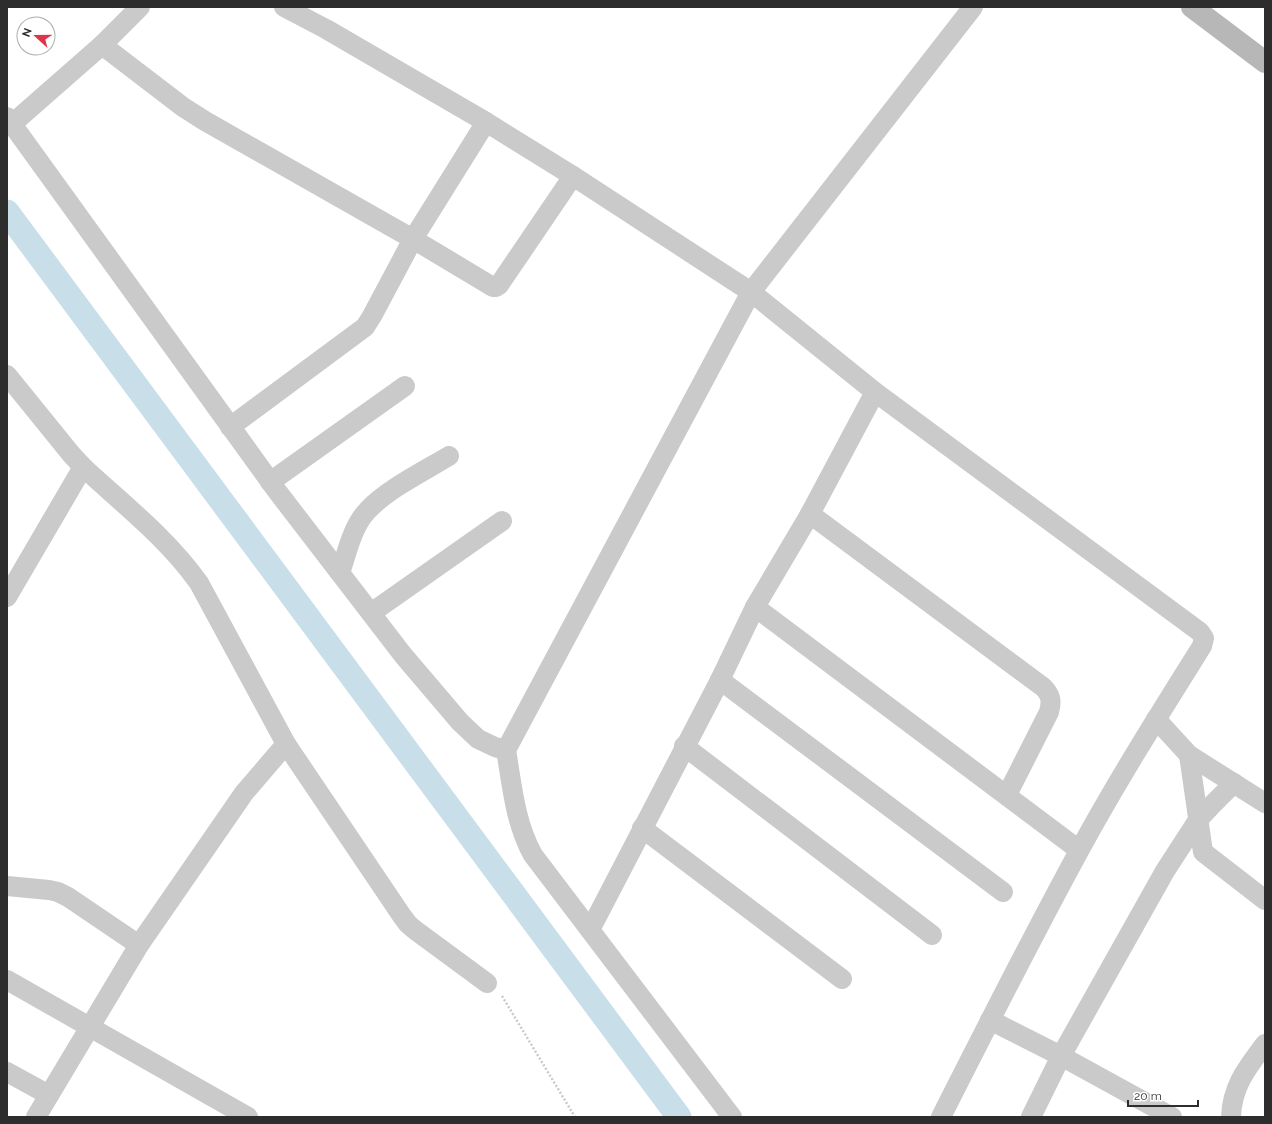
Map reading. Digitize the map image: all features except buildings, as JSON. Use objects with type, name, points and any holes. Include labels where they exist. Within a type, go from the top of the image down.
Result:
[{"type":"street","points":[[140,7],[102,45],[9,120],[270,482],[403,655],[460,722],[478,739],[495,747],[506,750]]},
{"type":"street","points":[[284,7],[326,29],[486,122],[573,176],[751,292],[875,392],[1200,632],[1204,638],[1202,646],[1156,719],[1079,850],[941,1117]]},
{"type":"street","points":[[732,1117],[534,855],[526,842],[521,828],[506,750],[751,292],[973,7]]},
{"type":"street","points":[[1192,7],[1265,62]]},
{"type":"street","points":[[102,45],[183,107],[205,121],[413,239],[490,286],[496,287],[499,285],[573,176]]},
{"type":"street","points":[[230,427],[365,327],[413,239],[486,122]]},
{"type":"street","points":[[7,375],[83,467],[167,544],[191,572],[199,583],[286,744],[408,924],[487,983]]},
{"type":"street","points":[[270,482],[405,386]]},
{"type":"street","points":[[590,930],[684,746],[720,680],[755,607],[810,514],[875,392]]},
{"type":"street","points":[[340,573],[356,528],[366,511],[386,494],[450,456]]},
{"type":"street","points":[[7,597],[83,467]]},
{"type":"street","points":[[810,514],[1048,692],[1051,698],[1049,712],[1007,795]]},
{"type":"street","points":[[371,613],[502,521]]},
{"type":"street","points":[[755,607],[1079,850]]},
{"type":"street","points":[[720,680],[1003,892]]},
{"type":"street","points":[[1156,719],[1189,755],[1265,803]]},
{"type":"street","points":[[36,1117],[139,945],[244,793],[286,744]]},
{"type":"street","points":[[684,746],[932,935]]},
{"type":"street","points":[[1189,755],[1203,852],[1265,900]]},
{"type":"street","points":[[1031,1117],[1061,1056],[1165,871],[1198,820],[1234,783]]},
{"type":"street","points":[[642,828],[842,979]]},
{"type":"street","points":[[7,886],[58,892],[68,897],[139,945]]},
{"type":"street","points":[[7,980],[248,1117]]},
{"type":"street","points":[[990,1020],[1061,1056],[1172,1117]]},
{"type":"street","points":[[1231,1117],[1234,1094],[1240,1081],[1246,1069],[1265,1044]]},
{"type":"street","points":[[7,1072],[49,1095]]},
{"type":"path","points":[[487,983],[497,990],[503,997],[575,1117]]},
{"type":"waterway","points":[[7,212],[679,1117]]}]
